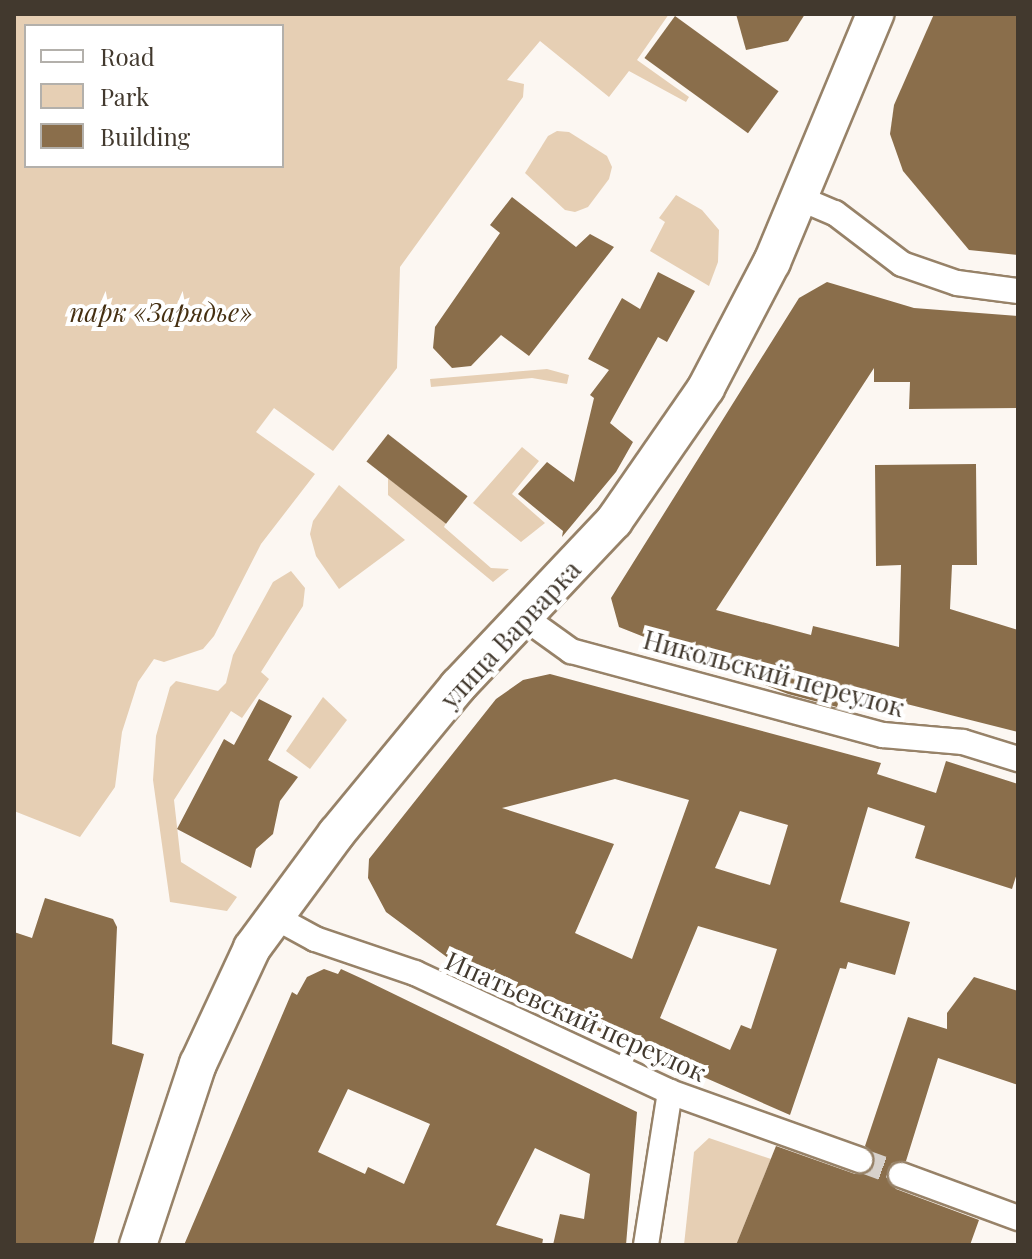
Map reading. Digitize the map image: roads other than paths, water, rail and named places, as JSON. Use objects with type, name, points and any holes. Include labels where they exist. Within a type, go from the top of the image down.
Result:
[{"type":"street","name":"улица Варварка","points":[[138,1245],[198,1064],[242,966],[273,916],[458,686],[614,521],[706,388],[799,198],[875,14]]},
{"type":"street","points":[[799,198],[835,213],[902,264],[957,283],[1018,291]]},
{"type":"street","name":"Никольский переулок","points":[[525,618],[571,651],[883,735],[963,742],[1018,759]]},
{"type":"street","name":"Ипатьевский переулок","points":[[273,916],[315,939],[415,973],[670,1092],[860,1160]]},
{"type":"street","points":[[646,1245],[670,1092]]},
{"type":"street","points":[[901,1175],[1018,1218]]},
{"type":"tunnel","points":[[860,1160],[901,1175]]},
{"type":"park label","name":"парк «Зарядье»","points":[[161,312]]}]
